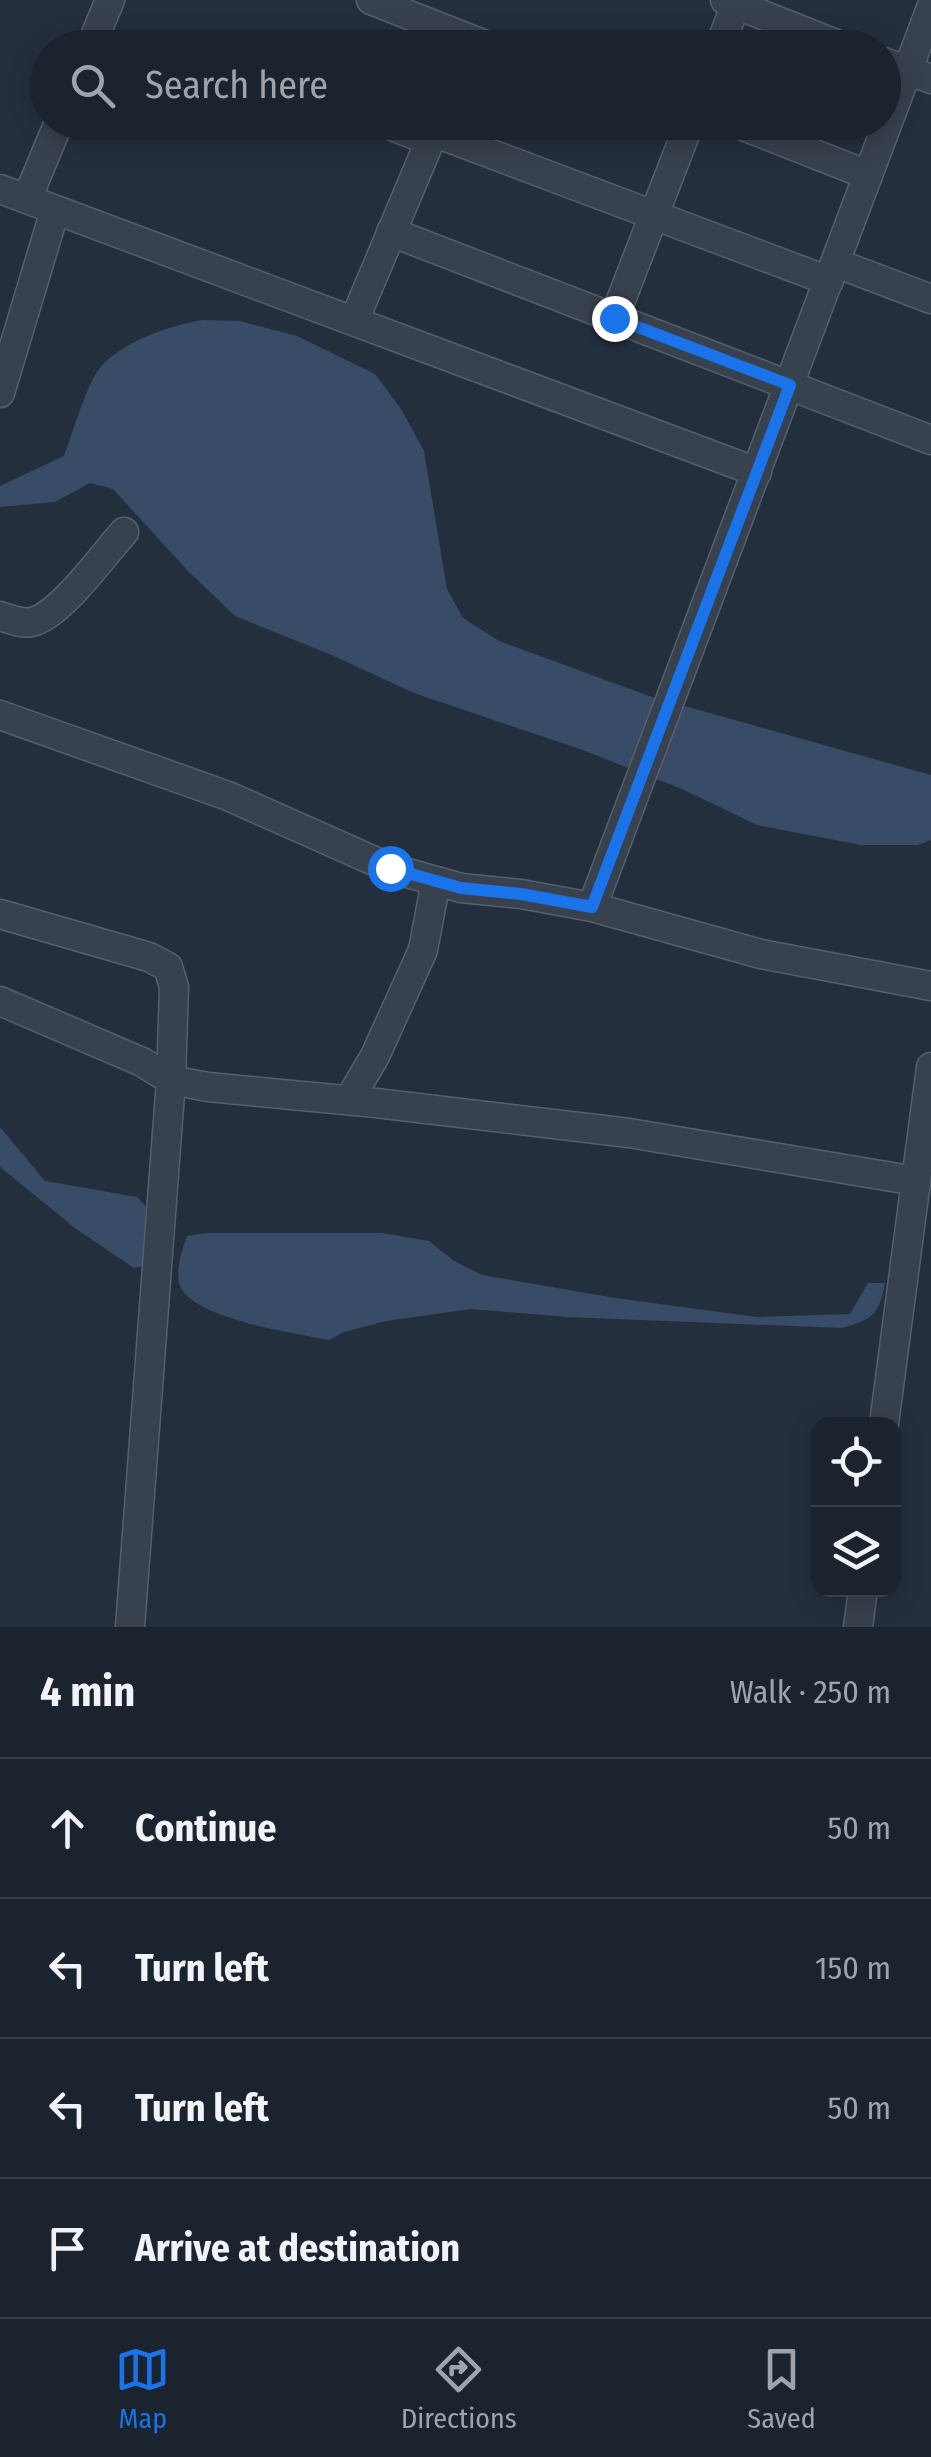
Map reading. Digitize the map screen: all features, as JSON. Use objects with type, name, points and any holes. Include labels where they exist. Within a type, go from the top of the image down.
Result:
[{"type":"street","points":[[98,30],[110,0]]},
{"type":"street","points":[[371,0],[442,30]]},
{"type":"street","points":[[724,30],[731,2],[801,30]]},
{"type":"street","points":[[907,71],[931,8]]},
{"type":"street","points":[[27,199],[52,140]]},
{"type":"street","points":[[354,321],[431,140]]},
{"type":"street","points":[[455,140],[654,215],[931,299]]},
{"type":"street","points":[[614,318],[683,140]]},
{"type":"street","points":[[778,140],[868,175]]},
{"type":"street","points":[[592,907],[881,140]]},
{"type":"street","points":[[0,189],[757,472]]},
{"type":"street","points":[[0,393],[56,210]]},
{"type":"street","points":[[391,232],[931,440]]},
{"type":"street","points":[[0,616],[32,622],[44,616],[124,532]]},
{"type":"street","points":[[0,716],[228,796],[390,868],[461,888],[592,907],[761,954],[931,986]]},
{"type":"street","points":[[349,1100],[375,1056],[423,950],[436,881]]},
{"type":"street","points":[[0,914],[148,957],[168,967],[174,987],[171,1080],[130,1627]]},
{"type":"street","points":[[0,1001],[142,1062],[171,1080],[629,1133],[916,1181]]},
{"type":"street","points":[[885,1417],[931,1067]]},
{"type":"street","points":[[858,1627],[861,1597]]},
{"type":"water","points":[[203,320],[240,321],[297,336],[375,374],[401,409],[424,451],[447,589],[463,618],[499,641],[649,696],[931,775],[931,840],[918,845],[861,845],[757,825],[682,789],[580,749],[414,693],[235,616],[113,489],[90,483],[55,502],[0,507],[0,486],[64,456],[89,387],[108,359],[147,336]]},
{"type":"water","points":[[0,1127],[45,1181],[137,1197],[149,1210],[149,1264],[134,1268],[75,1228],[0,1167]]},
{"type":"water","points":[[382,1233],[429,1241],[454,1261],[482,1275],[757,1317],[850,1314],[868,1283],[885,1283],[873,1314],[842,1328],[567,1317],[471,1309],[386,1321],[329,1340],[222,1315],[187,1295],[178,1277],[183,1247],[187,1236]]},
{"type":"route","points":[[390,868],[461,888],[592,907],[790,385],[614,318]]}]
